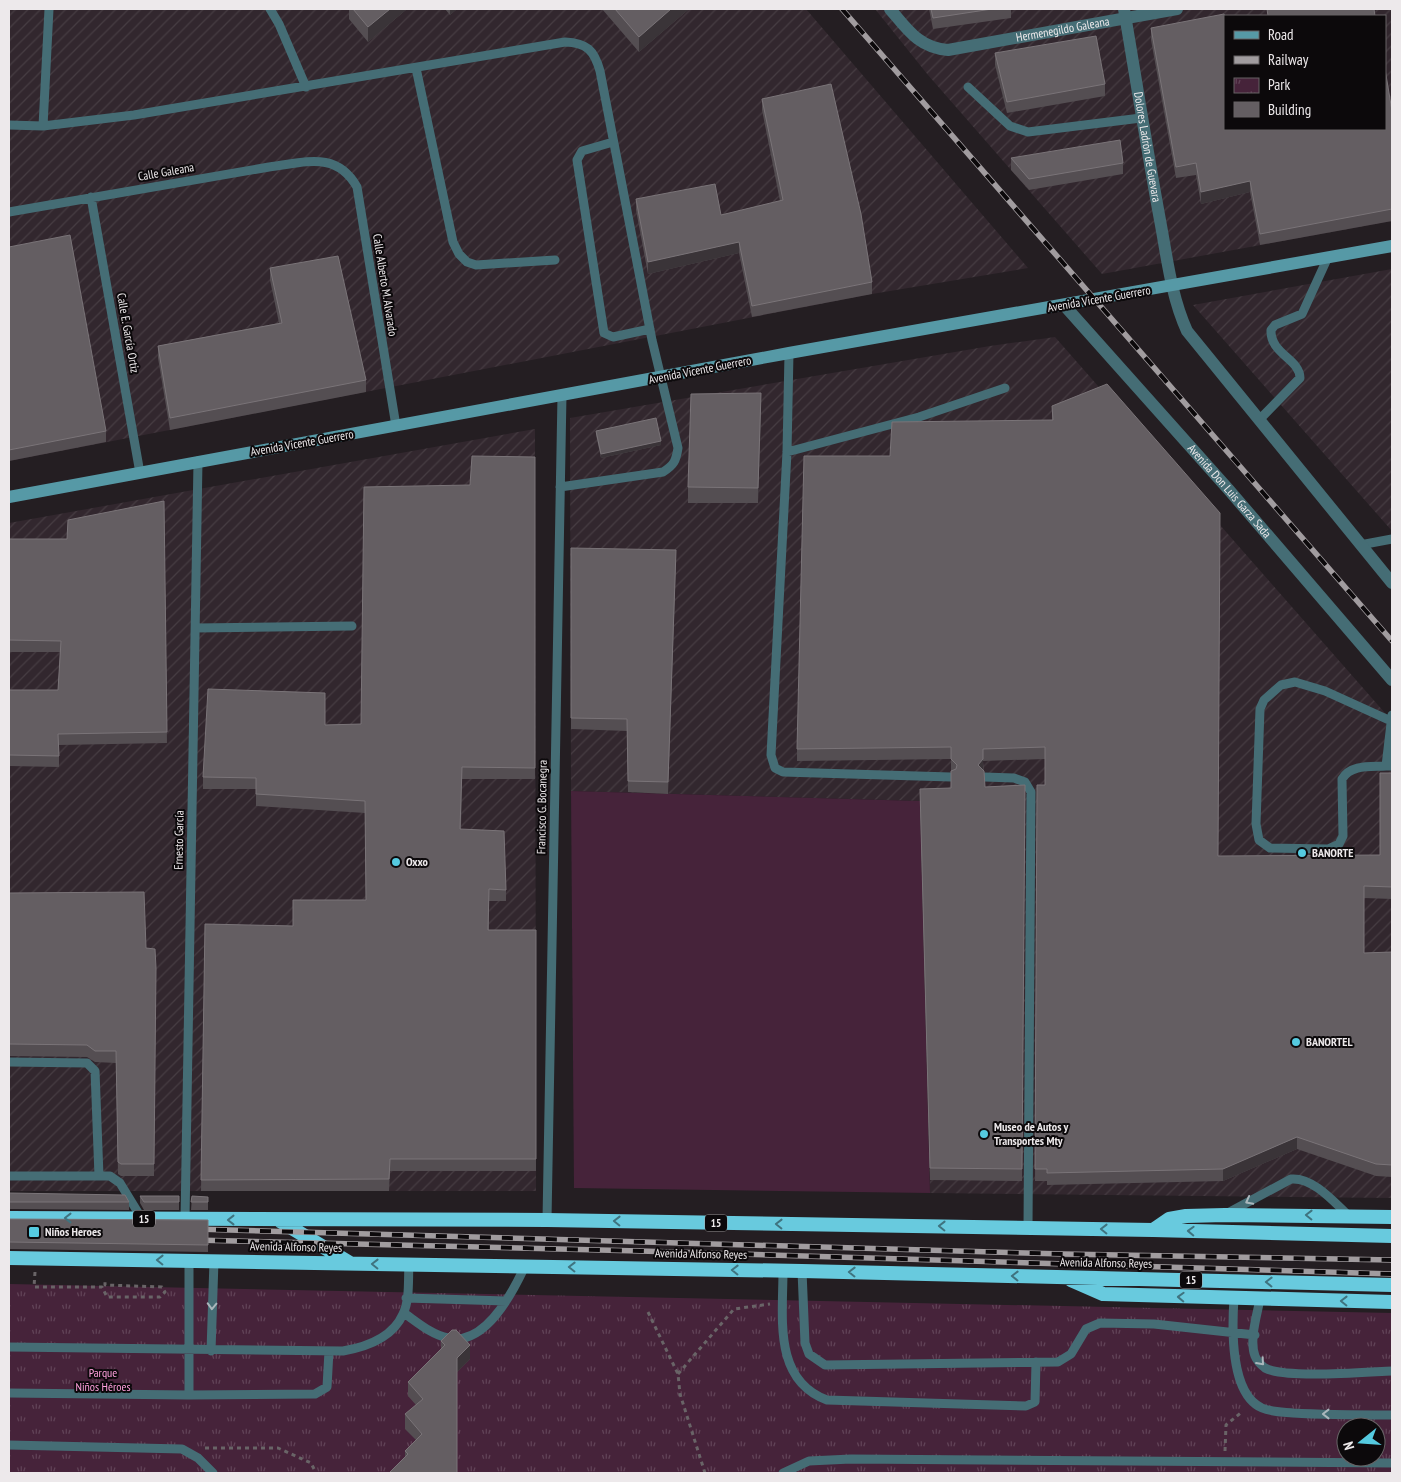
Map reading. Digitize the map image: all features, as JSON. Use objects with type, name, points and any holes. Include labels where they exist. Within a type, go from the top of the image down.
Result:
[{"type":"highway","points":[[1153,1230],[1169,1220],[1224,1215],[1392,1217]]},
{"type":"highway","name":"15","points":[[9,1218],[547,1220],[1392,1236]]},
{"type":"highway","points":[[280,1220],[350,1263]]},
{"type":"highway","name":"Avenida Alfonso Reyes","points":[[9,1258],[783,1270],[1392,1285]]},
{"type":"highway","points":[[1064,1277],[1103,1294],[1392,1302]]},
{"type":"main road","name":"Avenida Vicente Guerrero","points":[[9,497],[789,353],[1064,306],[1392,246]]},
{"type":"street","name":"Hermenegildo Galeana","points":[[890,9],[918,41],[934,49],[948,50],[1125,14],[1177,9]]},
{"type":"street","name":"Dolores Ladròn de Guevara","points":[[1125,14],[1141,118],[1172,286]]},
{"type":"street","points":[[1172,286],[1179,315],[1187,331],[1360,545],[1388,571],[1392,583]]},
{"type":"street","name":"Avenida Don Luis Garza Sada","points":[[1064,306],[1229,490],[1392,680]]},
{"type":"lane","points":[[43,126],[49,9]]},
{"type":"lane","points":[[270,9],[279,24],[306,87]]},
{"type":"lane","points":[[9,125],[43,126],[134,115],[565,42],[580,42],[590,47],[596,57],[650,329],[678,448],[676,460],[672,466],[648,476],[560,487]]},
{"type":"lane","points":[[416,68],[448,222],[458,254],[467,262],[476,265],[555,260]]},
{"type":"lane","points":[[968,87],[1010,126],[1028,132],[1141,118]]},
{"type":"lane","points":[[613,142],[582,151],[577,160],[604,333],[612,337],[650,329]]},
{"type":"lane","name":"Calle Galeana","points":[[9,212],[269,167],[310,162],[329,162]]},
{"type":"lane","name":"Calle Alberto M. Alvarado","points":[[329,162],[346,170],[356,187],[396,426]]},
{"type":"lane","name":"Calle E. García Ortiz","points":[[91,198],[140,473]]},
{"type":"lane","points":[[1260,419],[1300,378],[1298,370],[1272,342],[1271,330],[1275,325],[1302,314],[1328,257]]},
{"type":"lane","points":[[789,353],[787,452],[771,755],[775,768],[783,772],[951,777]]},
{"type":"lane","points":[[787,452],[919,417],[1005,388]]},
{"type":"lane","name":"Francisco G. Bocanegra","points":[[547,1220],[562,395]]},
{"type":"lane","name":"Ernesto García","points":[[185,1219],[198,462]]},
{"type":"lane","points":[[1360,545],[1392,539]]},
{"type":"lane","points":[[196,628],[352,626]]},
{"type":"lane","points":[[1296,682],[1392,718],[1389,766],[1354,768],[1345,774],[1342,779],[1343,836],[1335,847],[1328,849],[1270,848],[1259,840],[1256,824],[1260,709],[1268,696],[1281,685],[1296,682]]},
{"type":"lane","points":[[984,777],[1014,778],[1025,782],[1031,792],[1028,1228]]},
{"type":"lane","points":[[9,1062],[87,1063],[95,1071],[99,1176]]},
{"type":"lane","points":[[9,1176],[110,1176],[120,1183],[142,1219]]},
{"type":"lane","points":[[1224,1215],[1291,1179],[1299,1178],[1308,1182],[1349,1216]]},
{"type":"lane","points":[[188,1261],[189,1395]]},
{"type":"lane","points":[[212,1350],[214,1261]]},
{"type":"lane","points":[[9,1347],[188,1351],[329,1351],[357,1349],[388,1333],[404,1313],[409,1264]]},
{"type":"lane","points":[[404,1313],[437,1335],[460,1340],[475,1335],[512,1294],[525,1266]]},
{"type":"lane","points":[[783,1270],[785,1348],[789,1366],[798,1382],[812,1394],[827,1400],[1026,1406],[1035,1402],[1036,1362]]},
{"type":"lane","points":[[802,1271],[805,1343],[809,1354],[825,1365],[1058,1362],[1067,1358],[1086,1329],[1100,1323],[1154,1324],[1255,1334]]},
{"type":"lane","points":[[406,1298],[506,1301]]},
{"type":"lane","points":[[1234,1298],[1233,1332],[1240,1379],[1254,1402],[1262,1408],[1274,1411],[1317,1414],[1392,1415]]},
{"type":"lane","points":[[1260,1299],[1254,1354],[1265,1368],[1275,1371],[1313,1374],[1392,1371]]},
{"type":"lane","points":[[9,1393],[189,1395],[320,1392],[325,1390],[328,1382],[329,1351]]},
{"type":"lane","points":[[9,1444],[182,1449],[198,1458],[213,1473]]},
{"type":"lane","points":[[782,1473],[809,1462],[851,1459],[1392,1462]]},
{"type":"path","points":[[36,1264],[34,1287],[102,1287],[107,1297],[158,1298],[163,1296],[165,1292],[162,1287],[105,1285],[105,1282]]},
{"type":"path","points":[[678,1374],[734,1309],[784,1302]]},
{"type":"path","points":[[648,1312],[678,1374],[680,1394],[705,1473]]},
{"type":"path","points":[[1225,1462],[1226,1426],[1254,1402]]},
{"type":"path","points":[[182,1449],[278,1448],[311,1463],[316,1473]]},
{"type":"shaded area","points":[[9,9],[806,9],[1028,268],[872,294],[9,461]]},
{"type":"shaded area","points":[[875,9],[1392,9],[1392,221],[1102,274],[928,75]]},
{"type":"shaded area","points":[[1392,269],[1392,531],[1193,305]]},
{"type":"shaded area","points":[[1055,337],[1392,721],[1392,1198],[930,1193],[920,801],[571,791],[570,418],[990,346]]},
{"type":"shaded area","points":[[535,429],[536,1191],[9,1191],[9,523]]},
{"type":"green space","points":[[571,791],[920,801],[930,1193],[574,1188]]},
{"type":"green space","name":"Parque Niños Héroes","points":[[9,1284],[1392,1313],[1392,1473],[9,1473]]},
{"type":"building","points":[[353,9],[390,9],[368,27]]},
{"type":"building","points":[[615,9],[671,9],[639,37]]},
{"type":"building","points":[[931,9],[992,9],[933,18]]},
{"type":"building","points":[[1267,9],[1374,9],[1375,15],[1268,15]]},
{"type":"building","points":[[1224,14],[1224,130],[1386,130],[1386,75],[1392,111],[1392,209],[1260,234],[1250,181],[1201,192],[1196,163],[1176,167],[1151,28]]},
{"type":"building","points":[[1096,36],[1105,84],[1007,102],[995,53]]},
{"type":"building","points":[[831,84],[861,214],[872,282],[752,306],[739,242],[648,262],[636,199],[715,184],[721,215],[783,200],[762,99]]},
{"type":"building","points":[[1120,140],[1123,163],[1029,179],[1011,158]]},
{"type":"building","points":[[70,235],[106,431],[9,450],[9,247]]},
{"type":"building","points":[[338,256],[366,380],[170,418],[158,346],[282,323],[270,268]]},
{"type":"building","points":[[1107,384],[1220,513],[1218,856],[1380,855],[1380,773],[1392,773],[1392,887],[1364,886],[1364,953],[1392,952],[1392,1165],[1376,1164],[1297,1137],[1223,1169],[1047,1173],[1047,1169],[1035,1169],[1037,785],[1045,785],[1045,747],[983,749],[983,759],[978,765],[984,771],[985,787],[1025,785],[1022,1169],[930,1168],[920,789],[951,788],[951,771],[956,769],[957,765],[951,759],[951,747],[797,749],[804,456],[890,456],[892,422],[1053,420],[1052,406]]},
{"type":"building","points":[[761,393],[758,488],[688,487],[691,394]]},
{"type":"building","points":[[656,418],[661,441],[601,454],[596,431]]},
{"type":"building","points":[[472,456],[535,457],[535,768],[462,767],[460,829],[504,831],[506,890],[489,889],[488,930],[536,930],[536,1159],[390,1159],[389,1179],[201,1180],[205,924],[293,926],[293,900],[366,900],[365,801],[256,794],[256,778],[203,777],[208,689],[325,693],[325,725],[361,724],[364,487],[470,485]]},
{"type":"building","points":[[164,501],[167,732],[58,734],[59,756],[9,755],[9,690],[58,690],[61,641],[9,640],[9,539],[67,539],[68,520]]},
{"type":"building","points":[[571,548],[676,550],[668,782],[628,781],[627,719],[571,718]]},
{"type":"building","points":[[144,892],[146,948],[155,949],[156,968],[154,1164],[121,1164],[118,1162],[116,1051],[95,1051],[87,1045],[9,1044],[9,893]]},
{"type":"building","points":[[9,1193],[125,1195],[129,1202],[9,1202]]},
{"type":"building","points":[[140,1196],[179,1196],[179,1202],[144,1202]]},
{"type":"building","points":[[192,1196],[208,1197],[208,1202],[191,1202]]},
{"type":"building","points":[[9,1219],[208,1220],[208,1245],[9,1242]]},
{"type":"building","points":[[452,1330],[456,1330],[470,1345],[457,1358],[457,1473],[389,1473],[408,1454],[405,1451],[422,1434],[405,1414],[423,1399],[408,1382],[445,1345],[441,1341]]},
{"type":"railway","points":[[842,9],[1392,641]]},
{"type":"railway","points":[[194,1229],[1063,1254],[1392,1260]]},
{"type":"railway","points":[[193,1240],[640,1251],[1392,1274]]},
{"type":"place","name":"BANORTE","points":[[1302,853]]},
{"type":"place","name":"Oxxo","points":[[396,862]]},
{"type":"place","name":"BANORTEL","points":[[1296,1042]]},
{"type":"place","name":"Museo de Autos y Transportes Mty","points":[[984,1134]]},
{"type":"place","name":"Niños Heroes","points":[[34,1232]]}]
